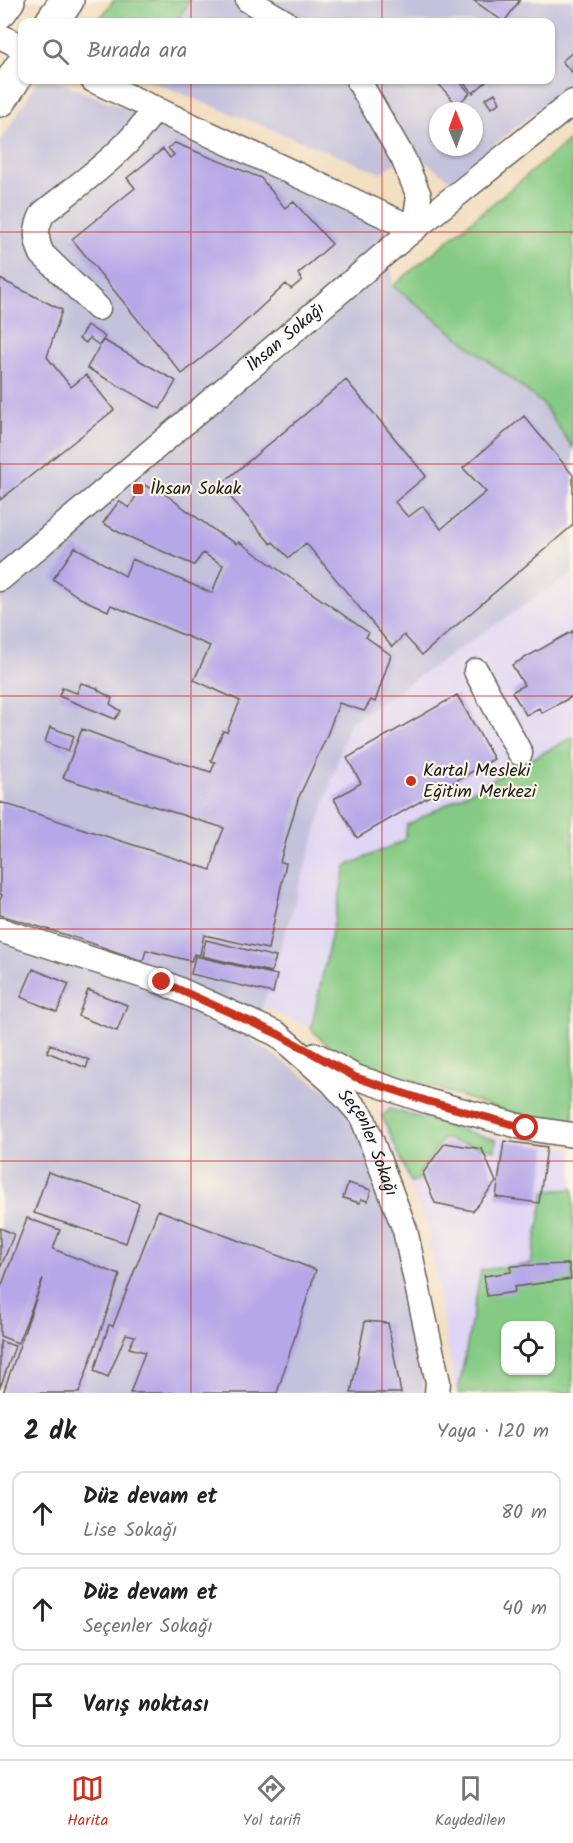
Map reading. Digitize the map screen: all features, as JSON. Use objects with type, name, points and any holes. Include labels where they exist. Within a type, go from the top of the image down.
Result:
[{"type":"highway","points":[[0,11],[8,0]]},
{"type":"street","points":[[248,0],[278,18]]},
{"type":"street","points":[[0,36],[18,45]]},
{"type":"street","points":[[102,84],[414,229],[419,196],[403,158],[360,84]]},
{"type":"street","name":"İhsan Sokağı","points":[[0,579],[414,229],[573,102]]},
{"type":"street","points":[[98,308],[42,254],[36,234],[38,223],[43,213],[120,150],[143,127],[155,108]]},
{"type":"street","points":[[476,671],[520,753]]},
{"type":"street","name":"Seçenler Sokağı","points":[[0,930],[162,982],[278,1034],[332,1082],[362,1116],[405,1230],[438,1382],[437,1393]]},
{"type":"street","points":[[278,1034],[355,1077],[427,1101],[526,1128],[573,1135]]},
{"type":"shaded area","points":[[190,0],[573,0],[573,81],[483,154],[483,102],[429,102],[429,156],[481,156],[451,180],[411,152],[381,173],[157,84],[555,84],[555,18],[178,18]]},
{"type":"shaded area","points":[[36,84],[64,84],[387,214],[393,286],[542,403],[573,448],[573,573],[349,723],[263,1006],[249,1038],[357,1112],[404,1214],[424,1381],[423,1393],[0,1393],[0,142]]},
{"type":"shaded area","name":"Kartal Mesleki Eğitim Merkezi","points":[[573,573],[573,737],[407,825],[405,840],[346,866],[311,1029],[263,1006],[349,723]]},
{"type":"shaded area","points":[[387,1104],[494,1136],[573,1150],[573,1189],[545,1191],[531,1264],[481,1270],[458,1393],[456,1393],[426,1223],[378,1114]]},
{"type":"green space","points":[[114,0],[190,0],[178,18],[100,18]]},
{"type":"green space","points":[[573,137],[573,448],[542,403],[393,286]]},
{"type":"green space","points":[[573,737],[573,1123],[511,1113],[408,1079],[334,1050],[311,1029],[346,866],[405,840],[407,825]]},
{"type":"green space","points":[[390,1109],[496,1140],[495,1150],[443,1139],[420,1173],[422,1179],[411,1182],[382,1116]]},
{"type":"green space","points":[[573,1189],[573,1393],[458,1393],[481,1270],[531,1264],[545,1191]]},
{"type":"building","points":[[473,0],[520,0],[507,18],[498,18]]},
{"type":"building","points":[[573,52],[573,70],[571,72],[562,61]]},
{"type":"building","points":[[439,84],[462,84],[470,93],[460,102],[454,102]]},
{"type":"building","points":[[465,84],[483,84],[473,93]]},
{"type":"building","points":[[495,93],[500,103],[491,108],[485,99]]},
{"type":"building","points":[[175,143],[261,178],[285,208],[293,201],[332,244],[298,274],[302,280],[291,289],[286,284],[235,331],[182,374],[72,239],[135,188],[127,178],[163,149],[170,158],[174,155],[168,148]]},
{"type":"building","points":[[0,279],[62,310],[47,357],[71,387],[86,375],[114,410],[0,500]]},
{"type":"building","points":[[87,325],[105,337],[99,345],[89,338],[86,343],[79,339]]},
{"type":"building","points":[[103,340],[176,381],[160,409],[87,368]]},
{"type":"building","points":[[346,380],[426,476],[395,502],[408,517],[423,506],[441,529],[486,492],[463,468],[524,416],[573,475],[573,525],[422,655],[404,635],[392,647],[306,543],[289,558],[273,542],[271,544],[220,485]]},
{"type":"building","points":[[143,484],[156,492],[158,489],[218,533],[237,544],[239,542],[369,633],[366,637],[391,655],[375,702],[371,700],[364,711],[339,703],[298,799],[280,862],[286,863],[268,949],[204,935],[200,955],[194,954],[191,961],[146,950],[143,961],[0,915],[2,895],[0,894],[0,802],[211,870],[224,828],[63,778],[82,729],[133,748],[211,772],[215,762],[211,761],[223,731],[227,732],[240,701],[194,680],[210,646],[111,605],[108,611],[80,598],[53,579],[75,547],[125,576],[132,559],[212,593],[223,565],[203,553],[194,565],[120,533],[103,523],[119,501],[129,508]]},
{"type":"building","points":[[573,631],[573,696],[542,713],[539,708],[526,715],[512,692],[524,685],[512,665]]},
{"type":"building","points":[[81,683],[97,688],[112,698],[110,704],[121,711],[115,719],[59,696],[62,688],[77,693]]},
{"type":"building","points":[[457,695],[494,759],[357,838],[334,799],[361,783],[347,758]]},
{"type":"building","points":[[50,727],[74,736],[68,751],[45,742]]},
{"type":"building","points":[[206,940],[276,957],[271,972],[202,956]]},
{"type":"building","points":[[195,956],[277,975],[273,993],[191,974]]},
{"type":"building","points":[[33,969],[69,984],[57,1012],[21,997]]},
{"type":"building","points":[[88,990],[127,1005],[117,1031],[78,1016]]},
{"type":"building","points":[[50,1044],[89,1060],[86,1068],[47,1052]]},
{"type":"building","points":[[504,1141],[547,1147],[539,1203],[496,1197]]},
{"type":"building","points":[[445,1143],[482,1149],[496,1182],[473,1211],[435,1203],[423,1173]]},
{"type":"building","points":[[48,1172],[139,1203],[126,1243],[34,1213]]},
{"type":"building","points":[[348,1183],[371,1190],[368,1201],[361,1199],[360,1203],[343,1198]]},
{"type":"building","points":[[158,1210],[316,1270],[277,1393],[130,1393],[145,1352],[129,1348],[135,1336],[126,1334],[108,1377],[94,1371],[109,1325],[113,1326]]},
{"type":"building","points":[[27,1218],[60,1230],[53,1249],[120,1275],[79,1393],[3,1393],[43,1279],[18,1343],[0,1336],[0,1290]]},
{"type":"building","points":[[0,1228],[14,1234],[0,1269]]},
{"type":"building","points":[[569,1264],[571,1279],[514,1287],[515,1292],[487,1296],[484,1276],[511,1272],[510,1266]]},
{"type":"building","points":[[365,1321],[388,1323],[401,1393],[351,1393]]},
{"type":"building","points":[[0,1341],[15,1346],[0,1388]]},
{"type":"place","name":"İhsan Sokak","points":[[138,489]]},
{"type":"place","name":"Kartal Mesleki Eğitim Merkezi","points":[[411,781]]},
{"type":"route","points":[[162,982],[278,1034],[355,1077],[427,1101],[526,1128]]}]
